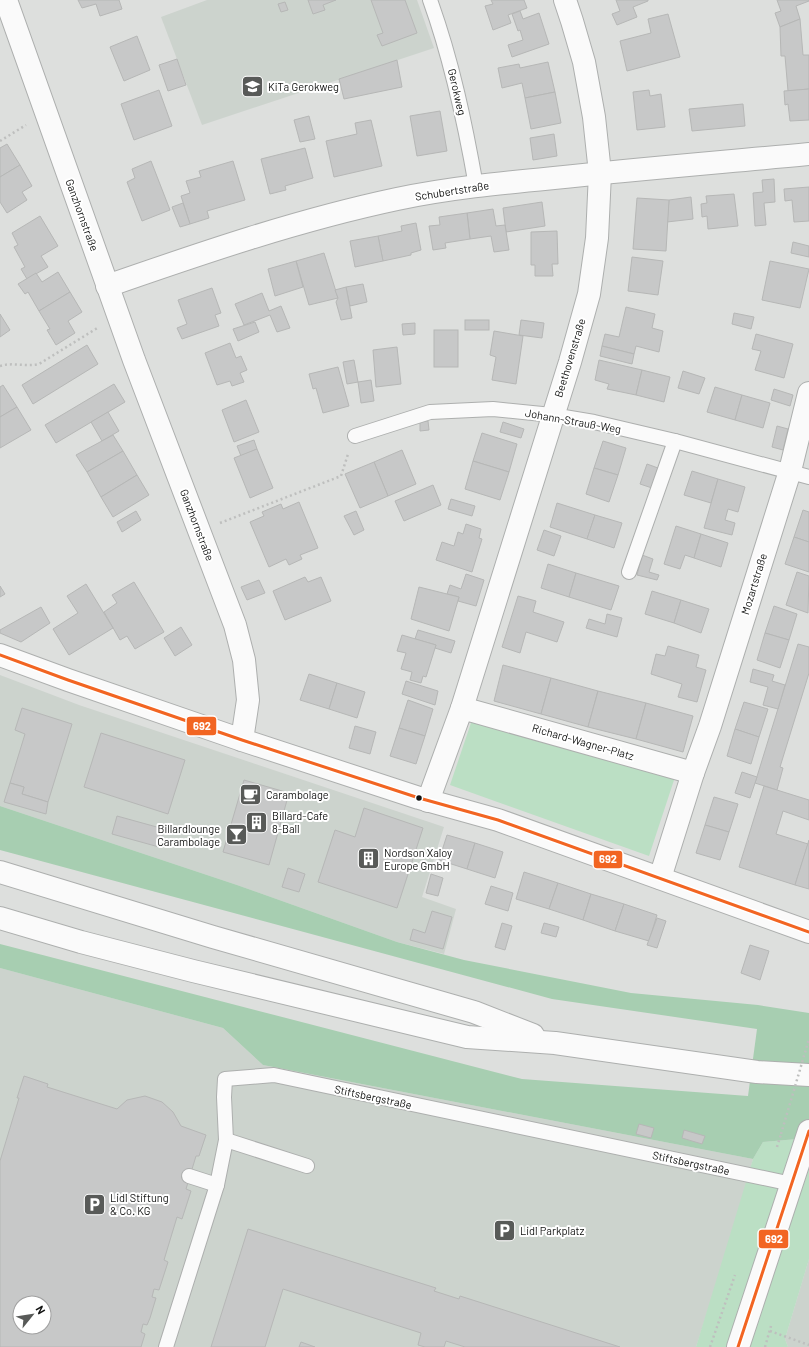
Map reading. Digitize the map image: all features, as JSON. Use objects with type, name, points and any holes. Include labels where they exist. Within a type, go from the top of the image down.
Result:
[{"type":"main road","name":"Ganzhornstraße","points":[[6,0],[136,368],[235,625],[244,660],[248,700],[242,740]]},
{"type":"main road","name":"Beethovenstraße","points":[[462,708],[552,415],[570,362],[589,294],[597,238],[600,173],[594,117],[584,62],[565,0]]},
{"type":"main road","name":"Schubertstraße","points":[[107,286],[256,236],[336,213],[399,199],[476,186],[809,154]]},
{"type":"main road","name":"Mozartstraße","points":[[693,772],[799,474],[809,393]]},
{"type":"main road","points":[[0,655],[242,740],[428,801],[498,820],[809,932]]},
{"type":"main road","name":"Richard-Wagner-Platz","points":[[462,708],[693,772]]},
{"type":"main road","points":[[428,801],[462,708]]},
{"type":"main road","points":[[660,878],[693,772]]},
{"type":"main road","points":[[0,872],[214,937],[474,1012],[555,1043]]},
{"type":"main road","points":[[0,918],[81,942],[193,971],[467,1037],[555,1043],[757,1072],[809,1075]]},
{"type":"main road","points":[[738,1347],[807,1136]]},
{"type":"lane","name":"Gerokweg","points":[[430,0],[442,33],[456,85],[467,134],[476,186]]},
{"type":"lane","name":"Johann-Strauß-Weg","points":[[355,436],[430,412],[493,409],[552,415],[594,422],[675,441],[799,474]]},
{"type":"lane","points":[[629,572],[675,441]]},
{"type":"lane","name":"Stiftsbergstraße","points":[[166,1347],[218,1185],[226,1140],[224,1097],[225,1079],[274,1075],[792,1184]]},
{"type":"lane","points":[[226,1140],[308,1166]]},
{"type":"lane","points":[[190,1176],[218,1185]]},
{"type":"path","points":[[0,141],[46,114]]},
{"type":"path","points":[[0,366],[5,364],[30,366],[39,364],[118,315]]},
{"type":"path","points":[[199,531],[341,476],[355,436]]},
{"type":"path","points":[[781,1134],[809,1039]]},
{"type":"path","points":[[770,1331],[809,1345]]},
{"type":"shaded area","name":"KiTa Gerokweg","points":[[207,0],[417,0],[434,48],[202,125],[161,17]]},
{"type":"shaded area","points":[[0,675],[79,705],[444,827],[422,897],[456,909],[444,954],[397,942],[237,885],[0,806]]},
{"type":"shaded area","points":[[0,968],[223,1028],[263,1065],[753,1159],[728,1248],[696,1347],[0,1347]]},
{"type":"shaded area","points":[[809,1259],[809,1347],[788,1347],[785,1339]]},
{"type":"green space","points":[[472,720],[675,777],[649,856],[450,785]]},
{"type":"green space","points":[[0,806],[237,885],[397,942],[464,960],[631,993],[758,1005],[809,1013],[809,1138],[763,1142],[753,1159],[263,1065],[223,1028],[0,968],[0,944],[522,1079],[748,1096],[757,1029],[552,999],[0,850]]},
{"type":"green space","points":[[809,1138],[809,1259],[785,1339],[788,1347],[696,1347],[753,1159],[763,1142]]},
{"type":"building","points":[[78,0],[119,0],[122,9],[100,16],[96,4],[82,8]]},
{"type":"building","points":[[308,0],[336,0],[323,5],[325,10],[313,14]]},
{"type":"building","points":[[371,0],[405,0],[417,33],[382,46],[377,35],[383,33]]},
{"type":"building","points":[[491,0],[524,0],[527,8],[508,15],[511,23],[493,30],[485,6],[493,4]]},
{"type":"building","points":[[616,0],[648,1],[633,7],[637,17],[617,25],[612,14],[620,11]]},
{"type":"building","points":[[777,0],[809,1],[796,6],[800,19],[780,27],[775,13],[781,11]]},
{"type":"building","points":[[285,2],[288,10],[281,12],[278,4]]},
{"type":"building","points":[[520,11],[523,19],[539,13],[549,44],[512,57],[508,45],[523,40],[512,14]]},
{"type":"building","points":[[668,14],[680,57],[627,71],[620,41],[651,33],[648,19]]},
{"type":"building","points":[[800,19],[803,55],[809,55],[809,89],[788,91],[785,56],[781,56],[780,27]]},
{"type":"building","points":[[137,36],[150,70],[124,81],[110,47]]},
{"type":"building","points":[[177,59],[186,85],[168,91],[159,65]]},
{"type":"building","points":[[397,60],[402,87],[344,99],[339,79]]},
{"type":"building","points":[[548,62],[555,92],[525,98],[522,83],[502,88],[498,68],[519,64],[520,68]]},
{"type":"building","points":[[809,89],[809,120],[790,121],[788,104],[785,105],[784,91]]},
{"type":"building","points":[[159,90],[172,126],[134,140],[121,104]]},
{"type":"building","points":[[649,90],[650,96],[661,94],[665,127],[637,130],[633,92]]},
{"type":"building","points":[[555,92],[561,123],[531,129],[525,98]]},
{"type":"building","points":[[743,104],[745,126],[692,131],[689,109]]},
{"type":"building","points":[[440,111],[447,151],[417,156],[410,116]]},
{"type":"building","points":[[309,116],[315,139],[300,142],[294,120]]},
{"type":"building","points":[[371,120],[382,166],[334,177],[326,141],[357,134],[355,123]]},
{"type":"building","points":[[554,134],[557,156],[533,160],[530,138]]},
{"type":"building","points":[[7,144],[20,165],[0,177],[0,148]]},
{"type":"building","points":[[305,148],[313,178],[285,186],[286,190],[270,194],[261,159]]},
{"type":"building","points":[[151,161],[170,210],[142,221],[127,182],[135,178],[132,169]]},
{"type":"building","points":[[233,161],[245,200],[207,211],[209,218],[190,224],[181,196],[190,193],[186,181],[201,177],[199,171]]},
{"type":"building","points":[[20,165],[32,186],[22,192],[27,200],[7,213],[0,202],[0,177]]},
{"type":"building","points":[[774,179],[775,202],[764,203],[766,225],[755,226],[753,193],[763,192],[762,180]]},
{"type":"building","points":[[809,187],[809,221],[794,222],[792,200],[785,201],[784,189]]},
{"type":"building","points":[[734,194],[738,226],[708,229],[707,216],[702,217],[701,204],[707,203],[706,196]]},
{"type":"building","points":[[691,197],[693,219],[667,222],[669,200]]},
{"type":"building","points":[[637,198],[669,200],[666,251],[633,249]]},
{"type":"building","points":[[542,202],[545,226],[506,232],[503,208]]},
{"type":"building","points":[[183,203],[190,224],[180,227],[172,207]]},
{"type":"building","points":[[493,209],[496,226],[505,225],[509,250],[494,252],[491,236],[470,239],[467,213]]},
{"type":"building","points":[[467,213],[470,239],[445,243],[446,248],[433,250],[429,226],[440,225],[439,217]]},
{"type":"building","points":[[40,216],[58,246],[41,256],[48,267],[27,279],[21,269],[25,267],[14,247],[18,245],[12,233]]},
{"type":"building","points":[[416,223],[421,250],[411,253],[411,255],[383,261],[378,236],[402,231],[401,226]]},
{"type":"building","points":[[557,231],[558,264],[552,264],[553,276],[535,276],[535,265],[531,265],[531,232]]},
{"type":"building","points":[[378,236],[383,261],[355,267],[350,241]]},
{"type":"building","points":[[793,242],[809,246],[809,257],[791,253]]},
{"type":"building","points":[[324,253],[338,298],[309,305],[296,261]]},
{"type":"building","points":[[632,257],[663,261],[658,295],[628,291]]},
{"type":"building","points":[[296,261],[303,287],[275,296],[268,269]]},
{"type":"building","points":[[770,261],[809,269],[800,308],[762,300]]},
{"type":"building","points":[[58,272],[70,292],[39,311],[28,292],[25,294],[18,284],[36,273],[42,282]]},
{"type":"building","points":[[363,284],[367,302],[350,306],[346,287]]},
{"type":"building","points":[[346,287],[352,318],[341,320],[336,302],[338,298],[335,290]]},
{"type":"building","points":[[212,288],[221,313],[215,315],[219,326],[182,339],[177,328],[187,324],[178,300]]},
{"type":"building","points":[[70,292],[82,312],[68,321],[75,333],[56,345],[47,330],[50,329],[39,311]]},
{"type":"building","points":[[262,293],[269,311],[281,306],[290,328],[277,332],[270,315],[244,325],[235,304]]},
{"type":"building","points":[[626,307],[655,314],[652,328],[663,331],[659,352],[636,346],[634,354],[602,346],[605,334],[619,337]]},
{"type":"building","points":[[734,313],[754,317],[751,329],[732,324]]},
{"type":"building","points":[[0,314],[10,330],[0,337]]},
{"type":"building","points":[[465,320],[489,320],[489,330],[465,330]]},
{"type":"building","points":[[521,320],[544,323],[542,338],[519,335]]},
{"type":"building","points":[[255,322],[259,332],[238,341],[233,329]]},
{"type":"building","points":[[415,323],[415,334],[403,335],[402,324]]},
{"type":"building","points":[[434,330],[458,330],[458,367],[434,367]]},
{"type":"building","points":[[494,331],[523,336],[516,384],[492,380],[496,357],[490,355]]},
{"type":"building","points":[[756,334],[793,344],[784,378],[755,370],[761,351],[752,349]]},
{"type":"building","points":[[230,343],[236,358],[241,356],[247,370],[240,373],[244,382],[232,386],[230,381],[217,385],[205,353]]},
{"type":"building","points":[[87,345],[98,364],[33,404],[22,385]]},
{"type":"building","points":[[602,346],[634,354],[632,364],[600,356]]},
{"type":"building","points":[[397,347],[401,384],[376,387],[373,350]]},
{"type":"building","points":[[354,360],[358,382],[347,384],[343,362]]},
{"type":"building","points":[[599,360],[642,370],[636,395],[607,389],[609,384],[595,380]]},
{"type":"building","points":[[338,367],[349,406],[323,413],[316,388],[313,389],[309,374]]},
{"type":"building","points":[[642,370],[670,377],[664,402],[636,395]]},
{"type":"building","points":[[683,371],[705,378],[699,394],[678,388]]},
{"type":"building","points":[[371,380],[374,401],[361,403],[358,382]]},
{"type":"building","points":[[114,384],[125,402],[56,443],[45,425]]},
{"type":"building","points":[[3,385],[17,407],[0,417],[0,387]]},
{"type":"building","points":[[715,387],[742,395],[735,420],[707,412]]},
{"type":"building","points":[[774,389],[793,395],[790,406],[771,400]]},
{"type":"building","points":[[742,395],[770,403],[763,428],[735,420]]},
{"type":"building","points":[[246,400],[259,432],[234,442],[222,410]]},
{"type":"building","points":[[17,407],[31,430],[0,448],[0,417]]},
{"type":"building","points":[[108,412],[119,431],[102,441],[91,422]]},
{"type":"building","points":[[420,421],[428,421],[429,430],[420,431]]},
{"type":"building","points":[[503,422],[524,429],[521,438],[500,432]]},
{"type":"building","points":[[777,426],[788,429],[783,450],[772,447]]},
{"type":"building","points":[[482,433],[517,444],[509,472],[473,461]]},
{"type":"building","points":[[113,435],[123,451],[87,472],[76,455]]},
{"type":"building","points":[[254,440],[257,449],[241,456],[237,446]]},
{"type":"building","points":[[603,441],[626,448],[618,475],[594,468]]},
{"type":"building","points":[[257,449],[273,488],[250,498],[234,458]]},
{"type":"building","points":[[402,450],[416,484],[388,496],[374,462]]},
{"type":"building","points":[[123,451],[137,475],[101,497],[87,472]]},
{"type":"building","points":[[473,461],[509,472],[500,500],[465,489]]},
{"type":"building","points":[[374,462],[388,496],[360,508],[345,474]]},
{"type":"building","points":[[647,464],[658,468],[652,488],[640,484]]},
{"type":"building","points":[[594,468],[618,475],[609,502],[586,494]]},
{"type":"building","points":[[692,471],[718,479],[711,503],[684,495]]},
{"type":"building","points":[[137,475],[149,495],[113,517],[101,497]]},
{"type":"building","points":[[718,479],[745,487],[738,512],[728,509],[725,520],[735,523],[732,535],[704,528]]},
{"type":"building","points":[[433,485],[441,505],[404,521],[395,501]]},
{"type":"building","points":[[451,499],[475,506],[472,516],[448,509]]},
{"type":"building","points":[[299,502],[318,548],[300,555],[302,559],[289,565],[286,559],[269,567],[250,522],[264,516],[262,512],[281,504],[283,509]]},
{"type":"building","points":[[557,503],[595,515],[587,539],[550,527]]},
{"type":"building","points":[[803,510],[809,512],[809,542],[794,537]]},
{"type":"building","points":[[136,511],[141,520],[122,532],[117,522]]},
{"type":"building","points":[[356,511],[364,530],[354,535],[344,516]]},
{"type":"building","points":[[595,515],[622,523],[614,548],[587,539]]},
{"type":"building","points":[[466,524],[481,529],[479,538],[482,539],[472,572],[436,560],[442,542],[454,546],[458,532],[463,534]]},
{"type":"building","points":[[676,526],[701,534],[694,558],[685,555],[680,569],[664,564]]},
{"type":"building","points":[[544,530],[561,536],[554,556],[537,550]]},
{"type":"building","points":[[701,534],[728,543],[721,567],[694,558]]},
{"type":"building","points":[[794,537],[809,542],[809,572],[785,564]]},
{"type":"building","points":[[642,555],[653,559],[649,572],[659,575],[657,580],[637,575]]},
{"type":"building","points":[[548,564],[576,573],[569,597],[541,588]]},
{"type":"building","points":[[797,572],[809,576],[808,613],[786,605]]},
{"type":"building","points":[[576,573],[619,586],[611,610],[569,597]]},
{"type":"building","points":[[466,574],[484,580],[476,606],[458,601],[459,597],[447,594],[450,585],[461,589]]},
{"type":"building","points":[[305,577],[308,582],[321,577],[331,601],[285,620],[273,591]]},
{"type":"building","points":[[259,580],[265,593],[247,600],[241,587]]},
{"type":"building","points":[[134,582],[164,632],[135,649],[127,636],[120,640],[104,612],[117,603],[112,595]]},
{"type":"building","points":[[86,584],[113,628],[69,655],[53,629],[78,613],[67,596]]},
{"type":"building","points":[[0,586],[5,594],[0,597]]},
{"type":"building","points":[[419,587],[459,597],[449,631],[411,619]]},
{"type":"building","points":[[652,591],[681,600],[674,623],[645,614]]},
{"type":"building","points":[[518,596],[536,601],[533,612],[564,622],[557,642],[526,632],[520,653],[502,647]]},
{"type":"building","points":[[681,600],[709,609],[701,633],[674,623]]},
{"type":"building","points":[[774,606],[797,614],[789,640],[765,633]]},
{"type":"building","points":[[41,607],[50,623],[21,642],[0,633],[0,630]]},
{"type":"building","points":[[607,614],[622,618],[617,637],[586,628],[589,619],[605,624]]},
{"type":"building","points":[[181,627],[192,645],[175,656],[164,638]]},
{"type":"building","points":[[418,630],[455,641],[451,653],[435,648],[436,645],[415,639]]},
{"type":"building","points":[[765,633],[789,640],[780,668],[757,660]]},
{"type":"building","points":[[402,635],[436,645],[426,677],[423,676],[421,683],[410,680],[412,672],[401,669],[406,653],[397,651]]},
{"type":"building","points":[[798,644],[809,647],[809,673],[780,767],[783,768],[777,790],[755,783]]},
{"type":"building","points":[[668,646],[699,655],[696,667],[706,670],[697,702],[678,697],[682,684],[651,674],[656,654],[665,656]]},
{"type":"building","points":[[503,665],[551,678],[541,714],[494,701]]},
{"type":"building","points":[[753,669],[774,675],[772,681],[785,685],[778,709],[763,705],[768,687],[750,682]]},
{"type":"building","points":[[309,674],[337,683],[329,709],[300,700]]},
{"type":"building","points":[[551,678],[598,691],[588,727],[541,714]]},
{"type":"building","points":[[406,681],[438,691],[435,705],[402,694]]},
{"type":"building","points":[[337,683],[365,692],[357,718],[329,709]]},
{"type":"building","points":[[598,691],[646,703],[636,739],[588,727]]},
{"type":"building","points":[[408,700],[433,709],[425,736],[399,728]]},
{"type":"building","points":[[744,702],[768,709],[759,737],[735,729]]},
{"type":"building","points":[[646,703],[693,716],[683,752],[636,739]]},
{"type":"building","points":[[22,708],[72,724],[48,802],[22,794],[24,787],[10,783],[25,734],[15,730]]},
{"type":"building","points":[[355,726],[376,732],[370,754],[349,748]]},
{"type":"building","points":[[399,728],[425,736],[416,764],[390,756]]},
{"type":"building","points":[[735,729],[759,737],[751,764],[727,756]]},
{"type":"building","points":[[101,733],[185,760],[168,814],[84,787]]},
{"type":"building","points":[[742,772],[757,777],[750,798],[735,793]]},
{"type":"building","name":"Billard-Cafe 8-Ball","points":[[244,780],[289,793],[269,865],[223,852]]},
{"type":"building","points":[[10,783],[24,787],[22,794],[48,802],[46,814],[4,802]]},
{"type":"building","points":[[764,786],[809,800],[809,820],[783,811],[776,834],[808,844],[795,885],[739,867]]},
{"type":"building","points":[[714,797],[738,804],[729,832],[705,825]]},
{"type":"building","name":"Nordson Xaloy Europe GmbH","points":[[364,808],[423,828],[397,908],[318,882],[335,830],[355,837]]},
{"type":"building","points":[[117,816],[164,829],[159,847],[112,834]]},
{"type":"building","points":[[705,825],[729,832],[720,860],[696,853]]},
{"type":"building","points":[[447,835],[475,843],[467,869],[439,860]]},
{"type":"building","points":[[809,840],[809,889],[795,885]]},
{"type":"building","points":[[475,843],[503,852],[495,878],[467,869]]},
{"type":"building","points":[[288,868],[305,874],[299,892],[282,887]]},
{"type":"building","points":[[524,872],[558,883],[549,909],[516,899]]},
{"type":"building","points":[[431,874],[443,878],[438,896],[426,893]]},
{"type":"building","points":[[558,883],[591,894],[583,920],[549,909]]},
{"type":"building","points":[[491,886],[513,893],[508,911],[485,904]]},
{"type":"building","points":[[591,894],[624,904],[615,931],[583,920]]},
{"type":"building","points":[[624,904],[657,915],[649,941],[615,931]]},
{"type":"building","points":[[432,911],[452,917],[443,949],[410,940],[413,929],[425,933]]},
{"type":"building","points":[[657,918],[666,921],[657,948],[647,945]]},
{"type":"building","points":[[502,923],[512,926],[505,950],[495,947]]},
{"type":"building","points":[[544,923],[559,927],[556,937],[541,933]]},
{"type":"building","points":[[750,945],[769,951],[760,980],[741,973]]},
{"type":"building","name":"Lidl Stiftung & Co. KG","points":[[24,1076],[48,1084],[47,1087],[117,1109],[127,1100],[145,1096],[162,1102],[173,1112],[181,1126],[206,1135],[199,1156],[196,1156],[186,1189],[191,1191],[182,1219],[177,1217],[164,1260],[168,1262],[159,1290],[154,1289],[152,1297],[156,1298],[150,1318],[147,1325],[143,1324],[141,1332],[145,1334],[141,1347],[0,1347],[0,1161],[19,1098],[17,1098]]},
{"type":"building","points":[[639,1124],[654,1128],[651,1138],[636,1134]]},
{"type":"building","points":[[684,1130],[705,1136],[702,1144],[682,1138]]},
{"type":"building","points":[[248,1229],[436,1288],[434,1291],[459,1299],[460,1296],[620,1347],[465,1347],[446,1341],[444,1347],[425,1347],[418,1345],[421,1333],[283,1289],[265,1347],[211,1347]]},
{"type":"building","points":[[301,1342],[315,1347],[299,1347]]},
{"type":"transit line","name":"692","points":[[0,655],[242,740],[419,798],[498,820],[809,932]]},
{"type":"transit line","name":"692","points":[[738,1347],[809,1131]]},
{"type":"place","name":"KiTa Gerokweg","points":[[253,87]]},
{"type":"place","name":"Carambolage","points":[[250,795]]},
{"type":"place","name":"Billard-Cafe 8-Ball","points":[[256,822]]},
{"type":"place","name":"Billardlounge Carambolage","points":[[236,835]]},
{"type":"place","name":"Nordson Xaloy Europe GmbH","points":[[369,859]]},
{"type":"place","name":"Lidl Stiftung & Co. KG","points":[[94,1204]]},
{"type":"place","name":"Lidl Parkplatz","points":[[504,1231]]}]
